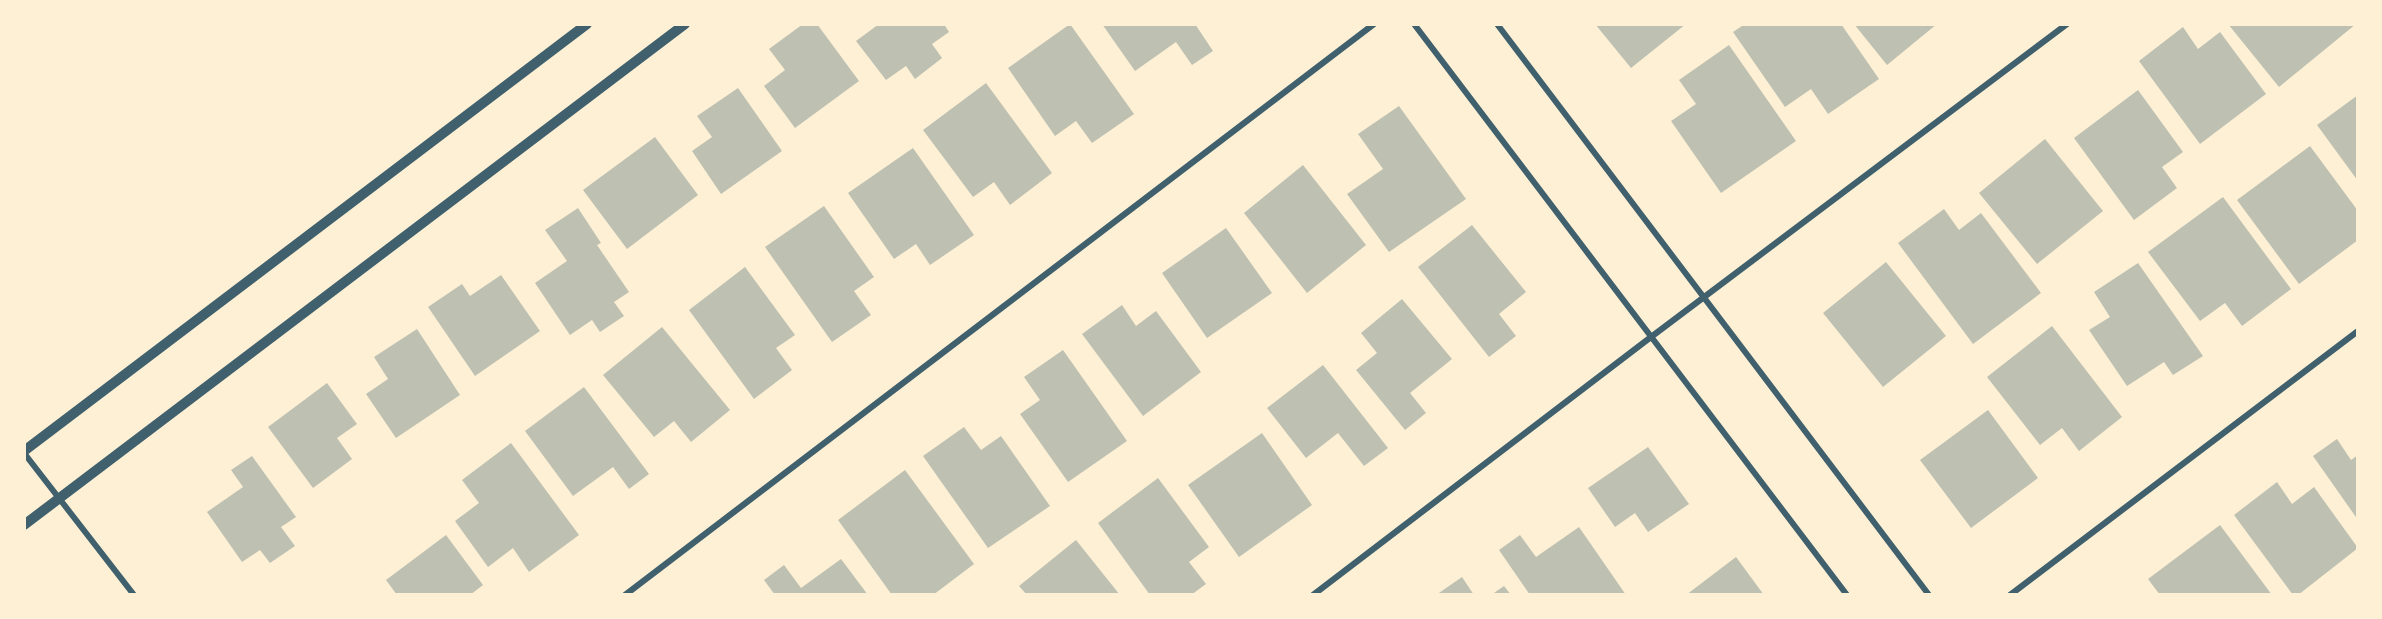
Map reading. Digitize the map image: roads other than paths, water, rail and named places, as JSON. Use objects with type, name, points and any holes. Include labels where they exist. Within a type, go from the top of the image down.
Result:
[{"type":"street","points":[[134,595],[24,452],[587,24]]},
{"type":"street","points":[[24,525],[685,24]]},
{"type":"street","points":[[624,595],[1374,24]]},
{"type":"street","points":[[1414,24],[1847,595]]},
{"type":"street","points":[[1497,24],[1929,595]]},
{"type":"street","points":[[1313,595],[2067,24]]},
{"type":"street","points":[[2010,595],[2358,331]]}]
